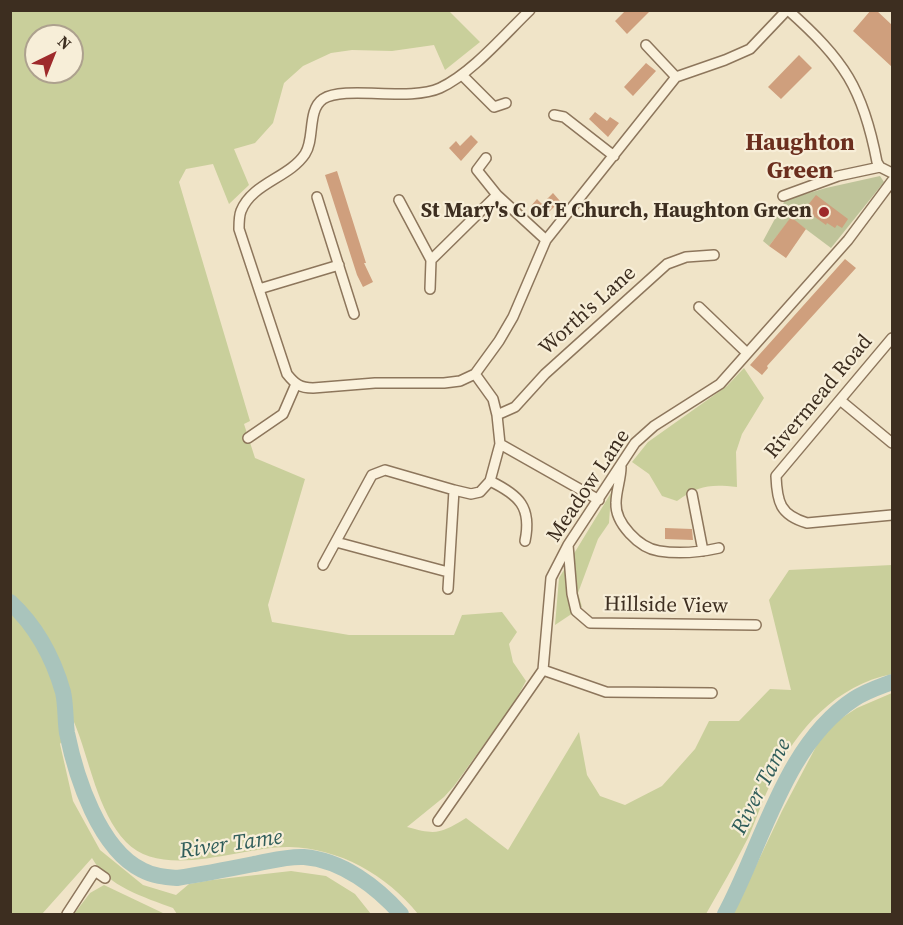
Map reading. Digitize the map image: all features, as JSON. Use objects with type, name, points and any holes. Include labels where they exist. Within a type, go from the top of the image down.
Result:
[{"type":"street","points":[[530,10],[462,75],[439,88],[411,94],[335,94],[322,100],[315,111],[306,153],[295,165],[252,194],[240,212],[239,229],[287,374],[296,384],[304,388],[314,388],[375,383],[444,383],[460,381],[475,374],[499,341],[513,316],[546,240],[676,77],[750,49],[788,10],[815,34],[849,76],[865,110],[880,167]]},
{"type":"street","points":[[646,45],[676,77]]},
{"type":"street","points":[[462,75],[495,107],[506,103]]},
{"type":"street","points":[[559,116],[614,156]]},
{"type":"street","points":[[486,158],[477,170],[497,195],[546,240]]},
{"type":"street","points":[[783,196],[838,176],[880,167],[892,173]]},
{"type":"street","name":"Meadow Lane","points":[[438,821],[527,697],[543,670],[551,578],[568,545],[635,443],[654,426],[720,384],[848,240],[892,181]]},
{"type":"street","points":[[431,260],[497,195]]},
{"type":"street","points":[[317,197],[354,314]]},
{"type":"street","points":[[399,200],[431,260],[430,289]]},
{"type":"street","name":"Worth's Lane","points":[[497,415],[514,407],[545,374],[667,264],[686,257],[714,255]]},
{"type":"street","points":[[259,290],[339,265]]},
{"type":"street","points":[[699,307],[747,353]]},
{"type":"street","name":"Rivermead Road","points":[[892,338],[776,476],[778,500],[793,518],[807,523],[892,515]]},
{"type":"street","points":[[323,565],[372,475],[384,470],[471,494],[480,492],[490,481],[500,444],[497,415],[493,399],[475,374]]},
{"type":"street","points":[[248,438],[283,414],[296,384]]},
{"type":"street","points":[[840,400],[892,443]]},
{"type":"street","points":[[500,444],[599,500]]},
{"type":"street","points":[[621,464],[615,504],[619,522],[636,539],[657,551],[703,551],[719,548]]},
{"type":"street","points":[[490,481],[511,491],[523,505],[528,525],[525,541]]},
{"type":"street","points":[[448,589],[454,490]]},
{"type":"street","points":[[692,494],[703,551]]},
{"type":"street","points":[[336,542],[448,572]]},
{"type":"street","name":"Hillside View","points":[[568,545],[572,594],[576,612],[590,623],[756,625]]},
{"type":"street","points":[[543,670],[606,692],[712,693]]},
{"type":"street","points":[[67,915],[95,872],[105,878]]},
{"type":"green space","points":[[10,11],[449,11],[480,42],[445,70],[434,45],[392,51],[352,50],[331,53],[303,66],[284,83],[273,123],[255,143],[234,149],[249,185],[229,204],[213,164],[186,169],[179,182],[250,421],[244,424],[255,458],[305,479],[268,605],[272,622],[349,635],[454,635],[462,615],[502,612],[517,632],[509,644],[513,662],[526,681],[514,703],[454,786],[407,827],[438,832],[466,818],[508,850],[579,732],[587,775],[600,796],[625,805],[662,786],[695,749],[709,721],[739,721],[770,689],[791,690],[769,600],[789,570],[892,565],[892,674],[853,688],[820,712],[806,727],[782,761],[743,848],[706,914],[418,914],[392,887],[377,876],[344,858],[326,852],[289,847],[204,859],[160,859],[142,853],[126,842],[116,830],[95,785],[74,722],[60,744],[73,801],[100,850],[143,885],[176,895],[189,884],[291,871],[326,876],[355,894],[371,914],[177,914],[173,908],[117,884],[99,868],[92,858],[42,914],[11,914]]},
{"type":"green space","points":[[880,176],[884,182],[831,248],[791,218],[769,246],[763,241],[785,200]]},
{"type":"green space","points":[[744,368],[764,398],[742,434],[736,452],[737,487],[706,487],[677,501],[662,496],[649,474],[632,462],[648,442],[727,386]]},
{"type":"green space","points":[[611,493],[609,523],[598,539],[578,593],[582,607],[555,625],[559,578]]},
{"type":"green space","points":[[892,693],[892,914],[733,914],[782,811],[819,741],[837,721],[857,708]]},
{"type":"green space","points":[[104,885],[165,914],[74,914],[90,893]]},
{"type":"building","points":[[626,10],[651,10],[627,34],[615,21]]},
{"type":"building","points":[[871,10],[876,10],[892,25],[892,67],[853,31]]},
{"type":"building","points":[[799,55],[812,68],[781,99],[768,87]]},
{"type":"building","points":[[646,63],[656,71],[633,96],[624,87]]},
{"type":"building","points":[[595,112],[607,121],[610,117],[619,123],[608,137],[589,119]]},
{"type":"building","points":[[471,135],[478,142],[461,161],[449,148],[456,141],[460,146]]},
{"type":"building","points":[[337,171],[366,263],[364,263],[373,282],[363,287],[357,275],[325,175]]},
{"type":"building","points":[[553,193],[560,201],[542,219],[530,207],[537,199],[542,204]]},
{"type":"building","name":"St Mary's C of E Church, Haughton Green","points":[[816,195],[848,219],[842,228],[837,225],[835,228],[827,223],[826,225],[808,212],[811,207],[808,205]]},
{"type":"building","points":[[791,217],[806,229],[786,258],[769,246]]},
{"type":"building","points":[[845,259],[856,268],[767,366],[768,368],[762,375],[750,365]]},
{"type":"building","points":[[665,528],[692,529],[693,540],[665,539]]},
{"type":"waterway","name":"River Tame","points":[[10,602],[28,621],[49,654],[63,692],[67,733],[83,790],[102,829],[113,846],[127,860],[150,874],[177,878],[285,858],[318,859],[358,876],[401,914]]},
{"type":"waterway","name":"River Tame","points":[[725,914],[777,798],[792,769],[810,742],[830,719],[854,699],[892,682]]},
{"type":"place","name":"St Mary's C of E Church, Haughton Green","points":[[824,212]]},
{"type":"district","name":"Haughton Green","points":[[800,158]]}]
